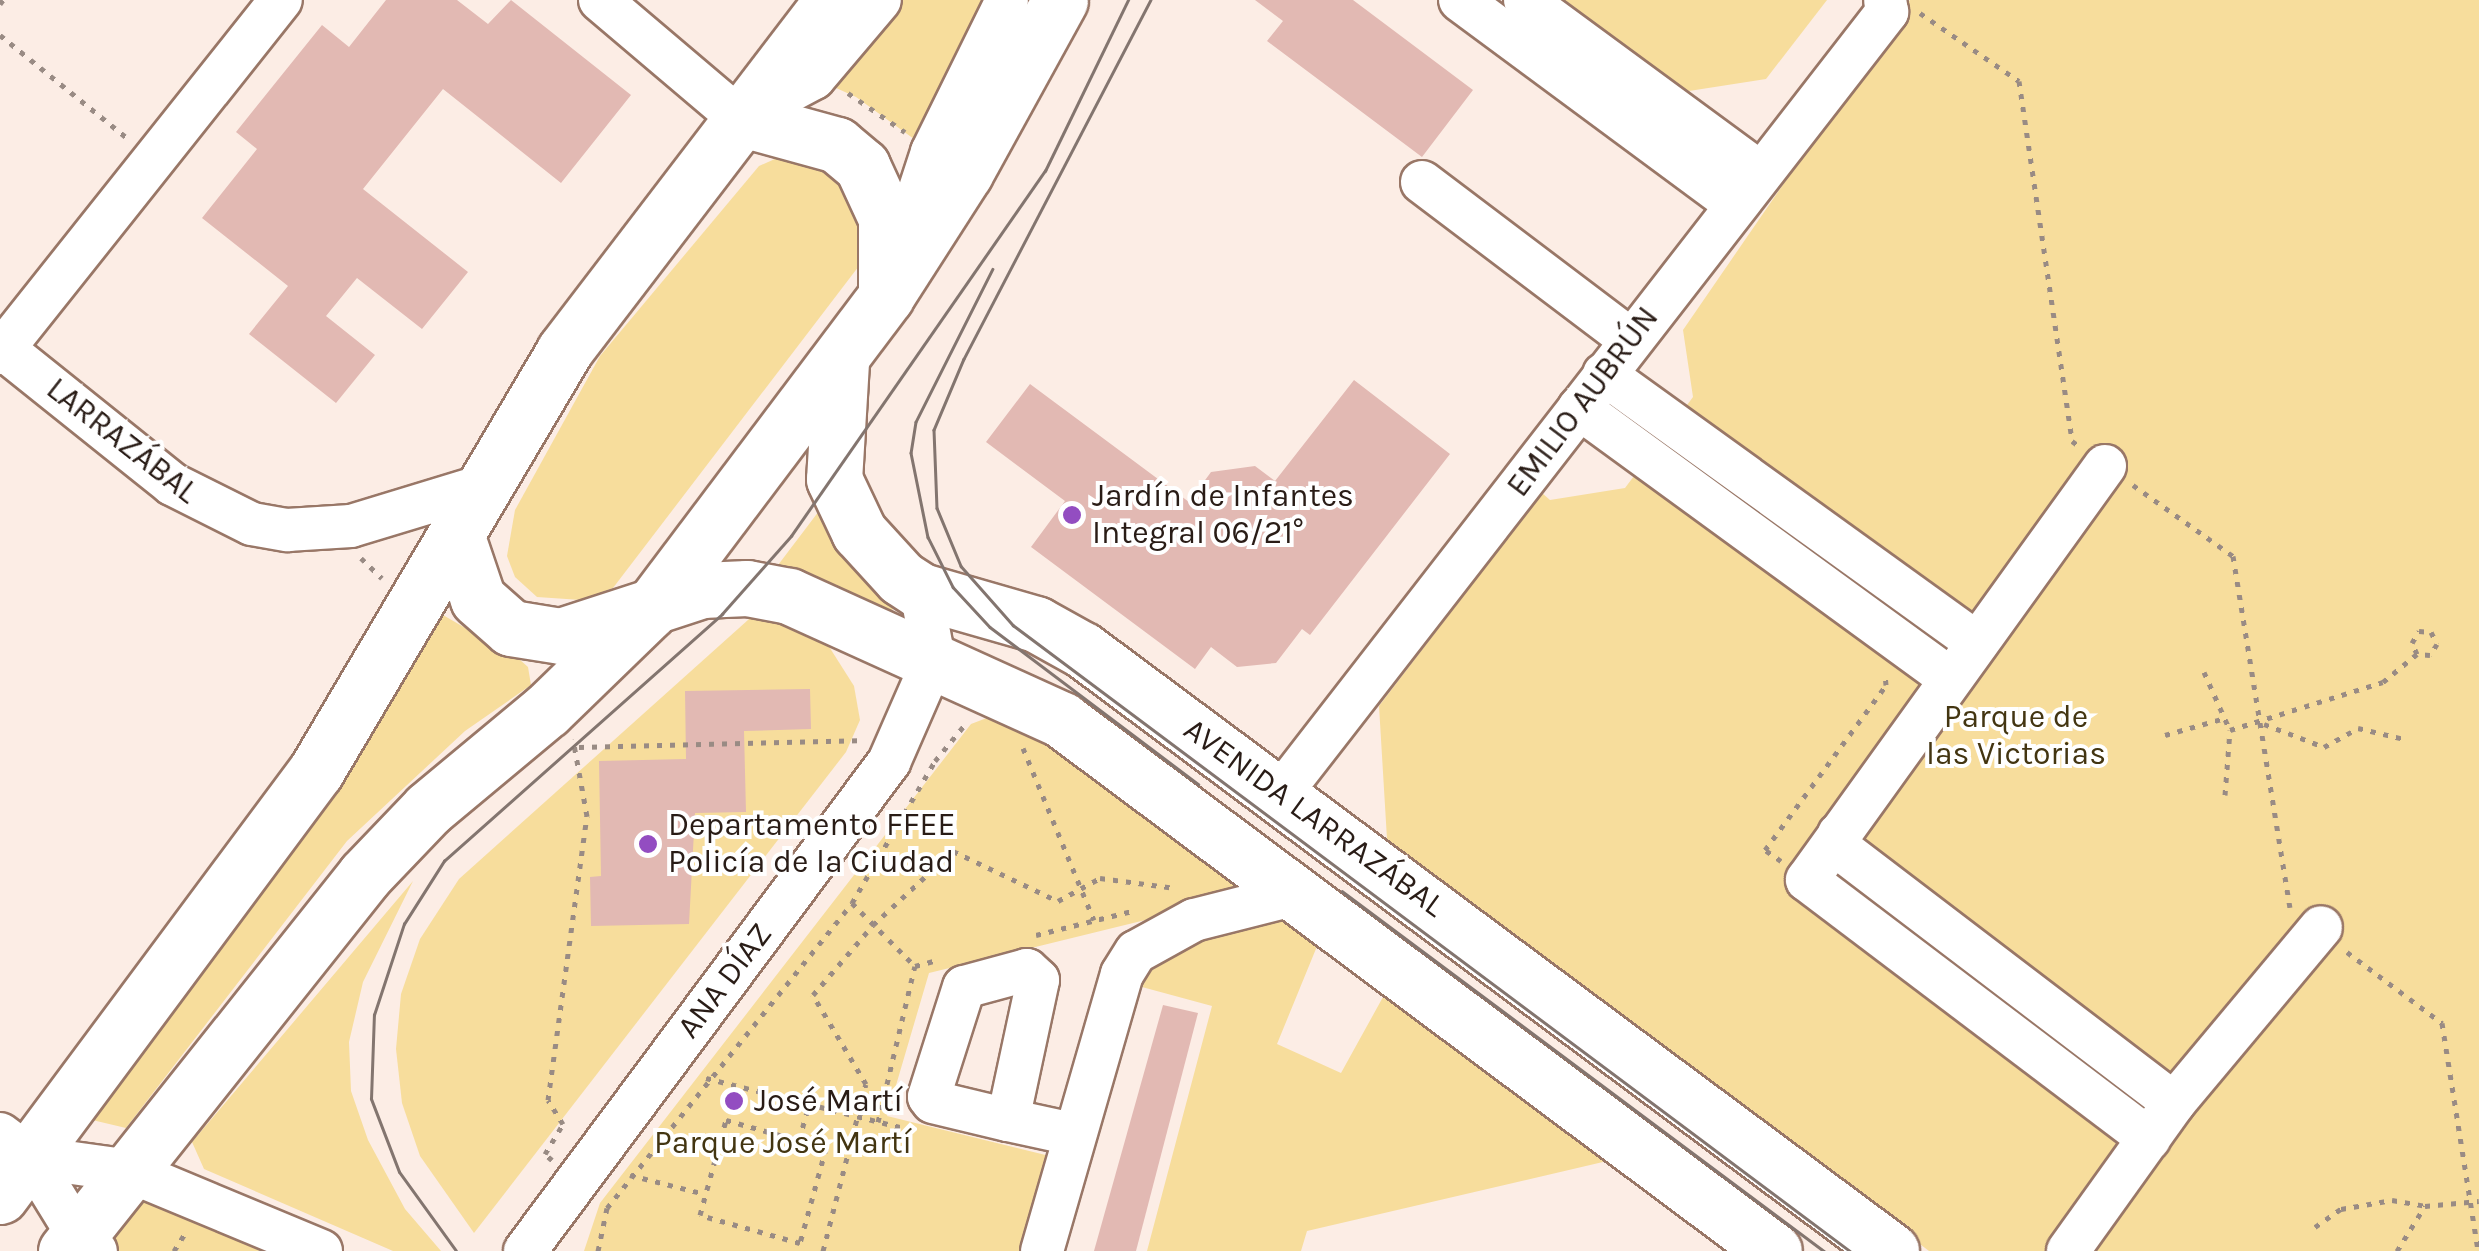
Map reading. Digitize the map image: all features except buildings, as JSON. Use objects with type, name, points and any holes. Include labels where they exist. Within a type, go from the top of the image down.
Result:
[{"type":"main road","points":[[10,1162],[316,770],[410,606],[458,540],[483,486],[564,351],[832,0]]},
{"type":"main road","points":[[80,1246],[129,1171],[366,875],[428,809],[563,728],[886,296],[965,172],[1060,0]]},
{"type":"main road","points":[[739,118],[822,139],[862,166],[886,218],[886,296]]},
{"type":"main road","name":"AVENIDA LARRAZÁBAL","points":[[840,362],[834,478],[859,532],[921,591],[1064,637],[1470,933],[1891,1251]]},
{"type":"main road","name":"AVENIDA LARRAZÁBAL","points":[[458,540],[478,599],[511,628],[561,636],[649,611],[702,590],[747,588],[789,596],[1062,720],[1301,893],[1774,1251]]},
{"type":"main road","points":[[1425,990],[1470,933]]},
{"type":"street","points":[[1,349],[281,0]]},
{"type":"street","points":[[621,7],[739,118],[814,78],[880,0]]},
{"type":"street","points":[[886,296],[932,152],[1007,0]]},
{"type":"street","points":[[1460,0],[1747,188]]},
{"type":"street","points":[[1524,0],[1747,188]]},
{"type":"street","name":"EMILIO AUBRÚN","points":[[1281,793],[1886,6]]},
{"type":"street","points":[[1422,182],[1631,340]]},
{"type":"street","name":"LARRAZÁBAL","points":[[1,349],[172,484],[222,514],[287,530],[350,526],[483,486]]},
{"type":"street","points":[[1604,374],[1977,643]]},
{"type":"street","points":[[1578,408],[1950,680]]},
{"type":"street","points":[[2105,466],[1807,880],[2149,1139]]},
{"type":"street","points":[[921,591],[934,659]]},
{"type":"street","name":"ANA DÍAZ","points":[[525,1251],[574,1181],[919,750],[934,659]]},
{"type":"street","points":[[1838,834],[1843,851],[2174,1103]]},
{"type":"street","points":[[1042,1251],[1122,974],[1136,952],[1194,920],[1301,893]]},
{"type":"street","points":[[2068,1251],[2174,1103],[2318,943]]},
{"type":"street","points":[[1008,1120],[1073,1134]]},
{"type":"street","points":[[10,1162],[129,1171],[321,1251]]},
{"type":"street","points":[[10,1162],[80,1246]]},
{"type":"path","points":[[1886,6],[1928,13],[2018,82],[2072,441],[2233,556],[2264,724],[2318,943],[2442,1023],[2475,1201],[2478,1251]]},
{"type":"path","points":[[0,35],[154,160]]},
{"type":"path","points":[[814,78],[856,97],[932,152]]},
{"type":"path","points":[[350,526],[361,558],[410,606]]},
{"type":"path","points":[[2230,730],[2264,724],[2354,688],[2383,682],[2417,654],[2430,655],[2438,644],[2432,632],[2419,632],[2412,642],[2417,654]]},
{"type":"path","points":[[1807,880],[1766,850],[1886,685],[1884,666]]},
{"type":"path","points":[[2204,672],[2230,730],[2224,795]]},
{"type":"path","points":[[2165,736],[2225,718]]},
{"type":"path","points":[[2264,724],[2324,748],[2358,728],[2404,740]]},
{"type":"path","points":[[598,1251],[606,1208],[545,1154],[564,1124],[548,1100],[588,816],[563,728],[919,750]]},
{"type":"path","points":[[1016,730],[1094,920]]},
{"type":"path","points":[[852,903],[915,966]]},
{"type":"path","points":[[706,1078],[915,1131]]},
{"type":"path","points":[[800,1140],[809,1104]]},
{"type":"path","points":[[726,1120],[800,1140],[826,1148],[800,1243],[700,1216],[726,1120]]},
{"type":"path","points":[[630,1175],[706,1194]]},
{"type":"path","points":[[2316,1226],[2341,1209],[2375,1203],[2425,1206],[2475,1201]]},
{"type":"path","points":[[2397,1251],[2425,1206]]},
{"type":"green space","points":[[880,0],[1007,0],[932,152],[856,97],[814,78]]},
{"type":"green space","points":[[1557,0],[1827,0],[1766,79],[1689,91],[1669,84]]},
{"type":"green space","name":"Parque de las Victorias","points":[[1910,0],[2479,0],[2479,1251],[1929,1251],[1387,839],[1379,706],[1542,493],[1550,500],[1625,488],[1693,397],[1683,330]]},
{"type":"green space","points":[[786,154],[854,174],[862,262],[613,588],[581,600],[537,597],[515,577],[507,556],[515,510],[600,356],[759,166]]},
{"type":"green space","points":[[819,511],[844,553],[896,606],[884,618],[772,573]]},
{"type":"green space","points":[[436,611],[519,659],[528,667],[531,685],[465,731],[347,841],[126,1128],[88,1119]]},
{"type":"green space","points":[[758,611],[828,645],[854,686],[860,720],[846,752],[474,1233],[420,1156],[402,1103],[396,1049],[401,994],[420,939],[459,879]]},
{"type":"green space","name":"Parque José Martí","points":[[992,716],[1016,721],[1241,885],[1231,899],[929,973],[887,1116],[1070,1161],[1037,1251],[584,1251],[600,1203],[971,724]]},
{"type":"green space","points":[[413,881],[363,982],[349,1042],[351,1091],[368,1140],[405,1209],[441,1251],[393,1251],[204,1169],[192,1142]]},
{"type":"green space","points":[[1287,911],[1320,939],[1277,1044],[1341,1073],[1388,988],[1620,1158],[1307,1231],[1301,1251],[1147,1251],[1212,1006],[1142,987],[1157,956],[1177,936]]},
{"type":"green space","points":[[142,1192],[288,1251],[111,1251],[108,1230]]},
{"type":"tram line","points":[[456,1251],[399,1172],[371,1099],[374,1015],[404,924],[444,861],[722,614],[791,536],[1045,171],[1128,0]]},
{"type":"tram line","points":[[1151,0],[964,359],[934,430],[937,508],[961,566],[1013,625],[1850,1251]]},
{"type":"tram line","points":[[993,269],[916,422],[911,453],[928,537],[953,587],[990,627],[1198,784]]},
{"type":"tram line","points":[[1342,891],[1824,1251]]},
{"type":"place","name":"Jardín de Infantes Integral 06/21°","points":[[1072,515]]},
{"type":"place","name":"Departamento FFEE Policía de la Ciudad","points":[[648,844]]},
{"type":"place","name":"José Martí","points":[[734,1101]]}]
